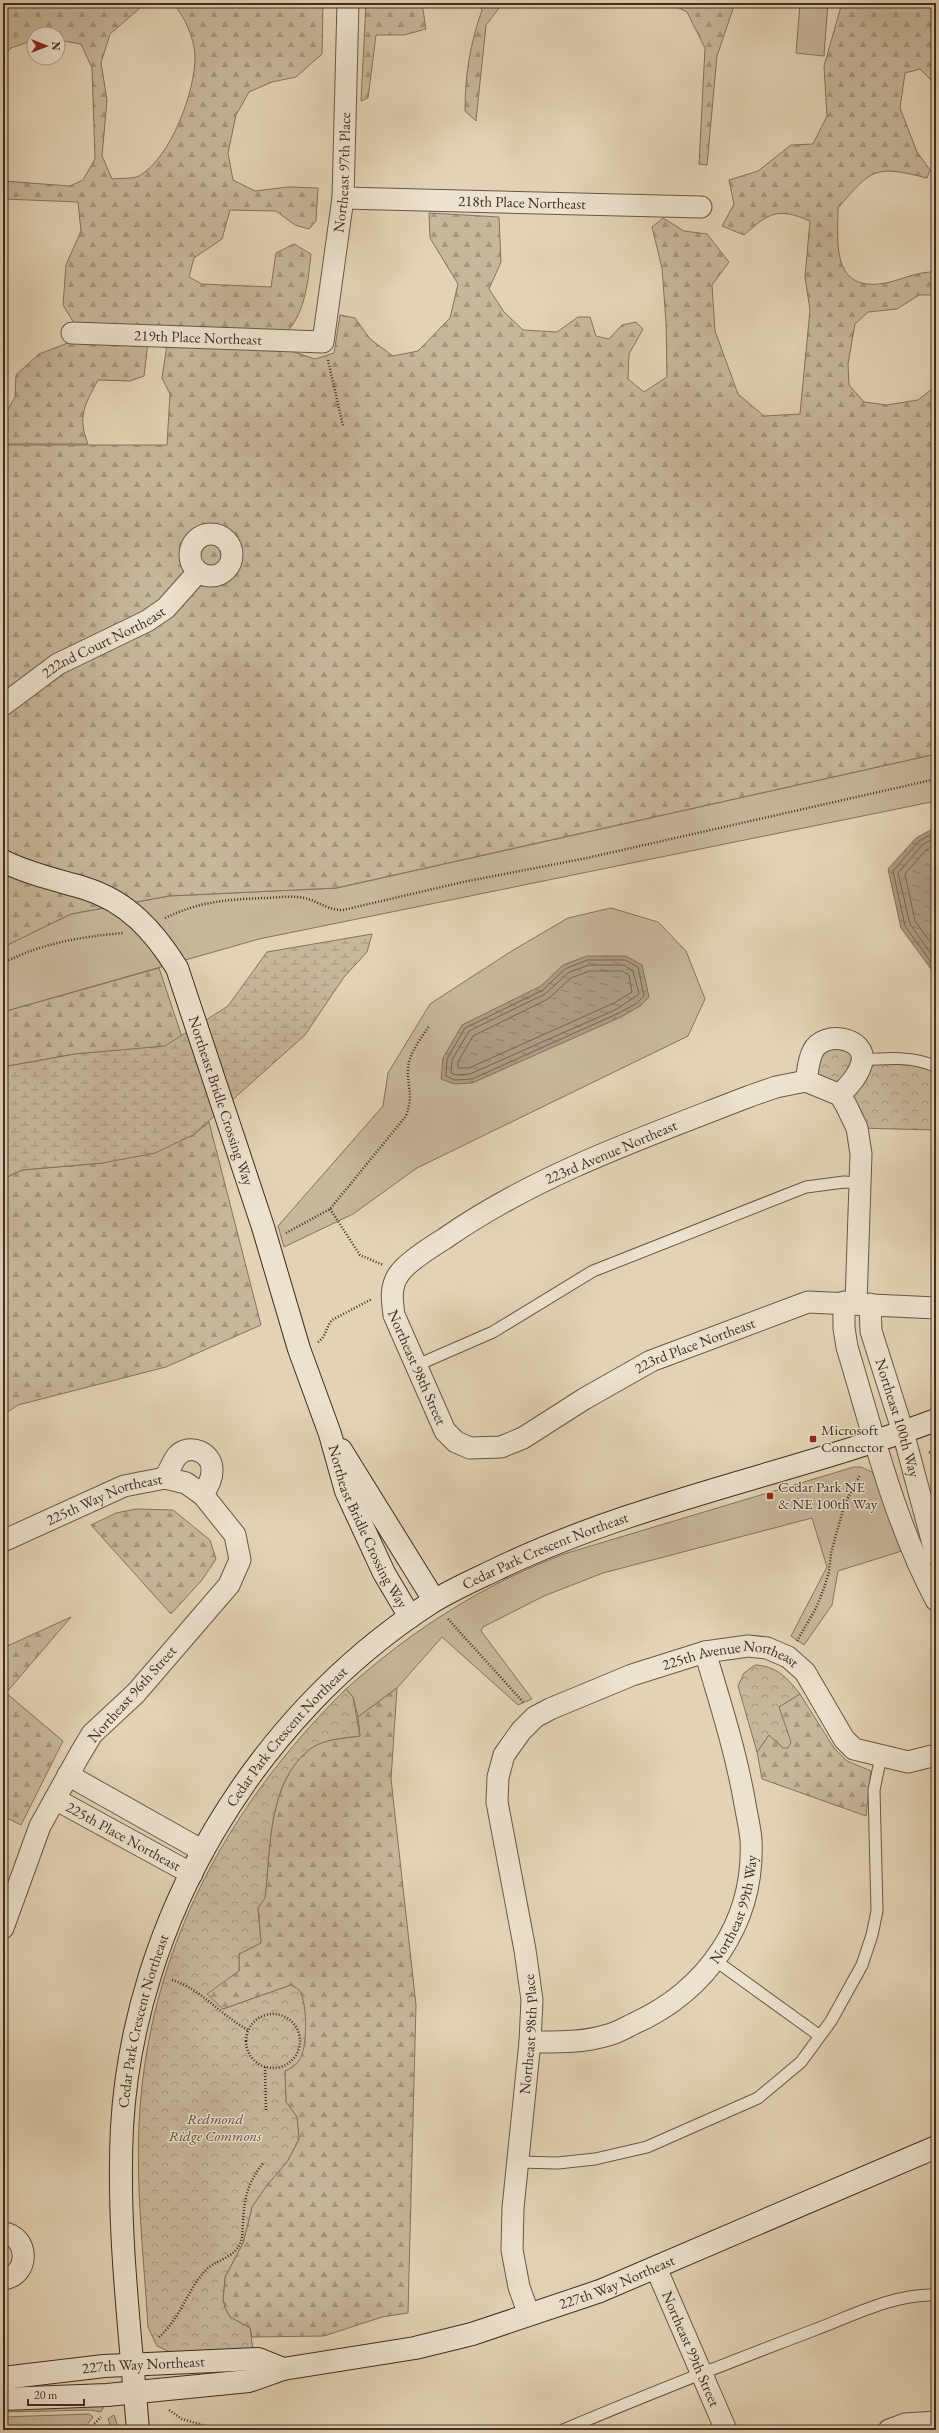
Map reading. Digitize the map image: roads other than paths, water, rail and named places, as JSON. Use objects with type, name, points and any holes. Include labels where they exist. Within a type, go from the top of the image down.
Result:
[{"type":"street","name":"Northeast 97th Place","points":[[324,342],[343,198],[348,3]]},
{"type":"street","name":"218th Place Northeast","points":[[343,198],[701,207]]},
{"type":"street","name":"219th Place Northeast","points":[[72,333],[324,342]]},
{"type":"street","name":"222nd Court Northeast","points":[[3,705],[58,664],[147,621],[166,608],[198,572]]},
{"type":"street","name":"Northeast Bridle Crossing Way","points":[[3,861],[114,900],[148,927],[161,942],[177,968],[198,1027],[272,1253],[299,1349],[330,1434],[346,1491],[363,1532],[384,1573],[410,1617]]},
{"type":"street","points":[[829,1038],[840,1038],[851,1042],[859,1049],[862,1060],[859,1072],[840,1095],[806,1081],[813,1050],[820,1042],[829,1038]]},
{"type":"street","name":"223rd Avenue Northeast","points":[[399,1273],[465,1224],[533,1185],[579,1163],[756,1094],[787,1084],[806,1081]]},
{"type":"street","name":"Northeast 100th Way","points":[[840,1095],[857,1128],[860,1142],[857,1303],[844,1328],[847,1347],[876,1441],[885,1476],[917,1564],[936,1600]]},
{"type":"street","name":"Northeast 98th Street","points":[[399,1273],[393,1285],[392,1294],[394,1315],[415,1366],[445,1430],[456,1442],[470,1448]]},
{"type":"street","name":"223rd Place Northeast","points":[[470,1448],[501,1447],[523,1438],[584,1399],[651,1361],[808,1302],[857,1303],[936,1308]]},
{"type":"street","name":"Northeast 100th Way","points":[[857,1303],[871,1331],[903,1432],[936,1555]]},
{"type":"street","name":"Cedar Park Crescent Northeast","points":[[138,2430],[122,2209],[122,2131],[126,2090],[136,2033],[151,1975],[172,1917],[203,1851],[238,1794],[281,1735],[346,1669],[410,1617],[434,1600],[498,1569],[583,1534],[691,1497],[876,1441],[936,1420]]},
{"type":"street","name":"Northeast Bridle Crossing Way","points":[[330,1434],[434,1600]]},
{"type":"street","points":[[165,1478],[177,1456],[184,1451],[194,1449],[203,1452],[212,1464],[210,1482],[203,1494]]},
{"type":"street","name":"225th Way Northeast","points":[[3,1541],[124,1486],[165,1478],[186,1483],[203,1494],[235,1535]]},
{"type":"street","name":"Northeast 96th Street","points":[[3,1928],[32,1843],[68,1775],[92,1734],[136,1693],[229,1585],[240,1560],[235,1535]]},
{"type":"street","name":"225th Avenue Northeast","points":[[504,1755],[521,1731],[535,1717],[543,1712],[632,1675],[705,1652],[748,1646],[767,1648],[788,1657],[805,1672],[844,1739],[854,1749],[908,1762],[936,1755]]},
{"type":"street","name":"Northeast 99th Way","points":[[530,2042],[569,2042],[608,2035],[656,2014],[687,1991],[716,1961],[736,1923],[749,1886],[751,1840],[732,1742],[705,1652]]},
{"type":"street","name":"Northeast 98th Place","points":[[504,1755],[498,1777],[496,1802],[525,1950],[532,2000],[530,2042],[518,2162],[512,2250],[519,2287],[529,2315]]},
{"type":"street","name":"225th Place Northeast","points":[[68,1775],[203,1851]]},
{"type":"street","name":"225th Place Northeast","points":[[55,1799],[192,1874]]},
{"type":"street","name":"227th Way Northeast","points":[[3,2399],[135,2392],[249,2382],[283,2368],[350,2360],[415,2348],[472,2334],[600,2291],[936,2147]]},
{"type":"street","points":[[3,2233],[14,2237],[20,2242],[24,2257],[18,2271],[13,2276],[3,2279]]},
{"type":"street","name":"Northeast 99th Street","points":[[656,2268],[726,2430]]},
{"type":"street","name":"227th Way Northeast","points":[[3,2378],[133,2364],[258,2359],[283,2368]]},
{"type":"street","points":[[889,2430],[905,2424],[936,2422]]},
{"type":"lane","points":[[862,1060],[907,1060],[927,1062],[936,1067]]},
{"type":"lane","points":[[415,1366],[492,1332],[594,1271],[806,1187],[827,1183],[860,1183]]},
{"type":"lane","points":[[518,2162],[558,2163],[595,2159],[647,2146],[758,2098],[801,2062],[831,2021],[862,1965],[872,1935],[877,1911],[874,1790],[881,1756]]},
{"type":"lane","points":[[716,1961],[820,2036]]},
{"type":"lane","points":[[563,2430],[702,2372],[887,2303],[923,2294],[936,2295]]},
{"type":"water","points":[[936,827],[936,976],[901,928],[888,869],[916,838]]},
{"type":"water","points":[[587,956],[626,956],[642,965],[649,997],[640,1006],[621,1017],[472,1083],[454,1084],[441,1079],[443,1058],[462,1025],[541,986],[563,965]]},
{"type":"place","name":"Microsoft Connector","points":[[813,1439]]},
{"type":"place","name":"Cedar Park NE & NE 100th Way","points":[[770,1496]]},
{"type":"park label","name":"Redmond Ridge Commons","points":[[215,2128]]}]
